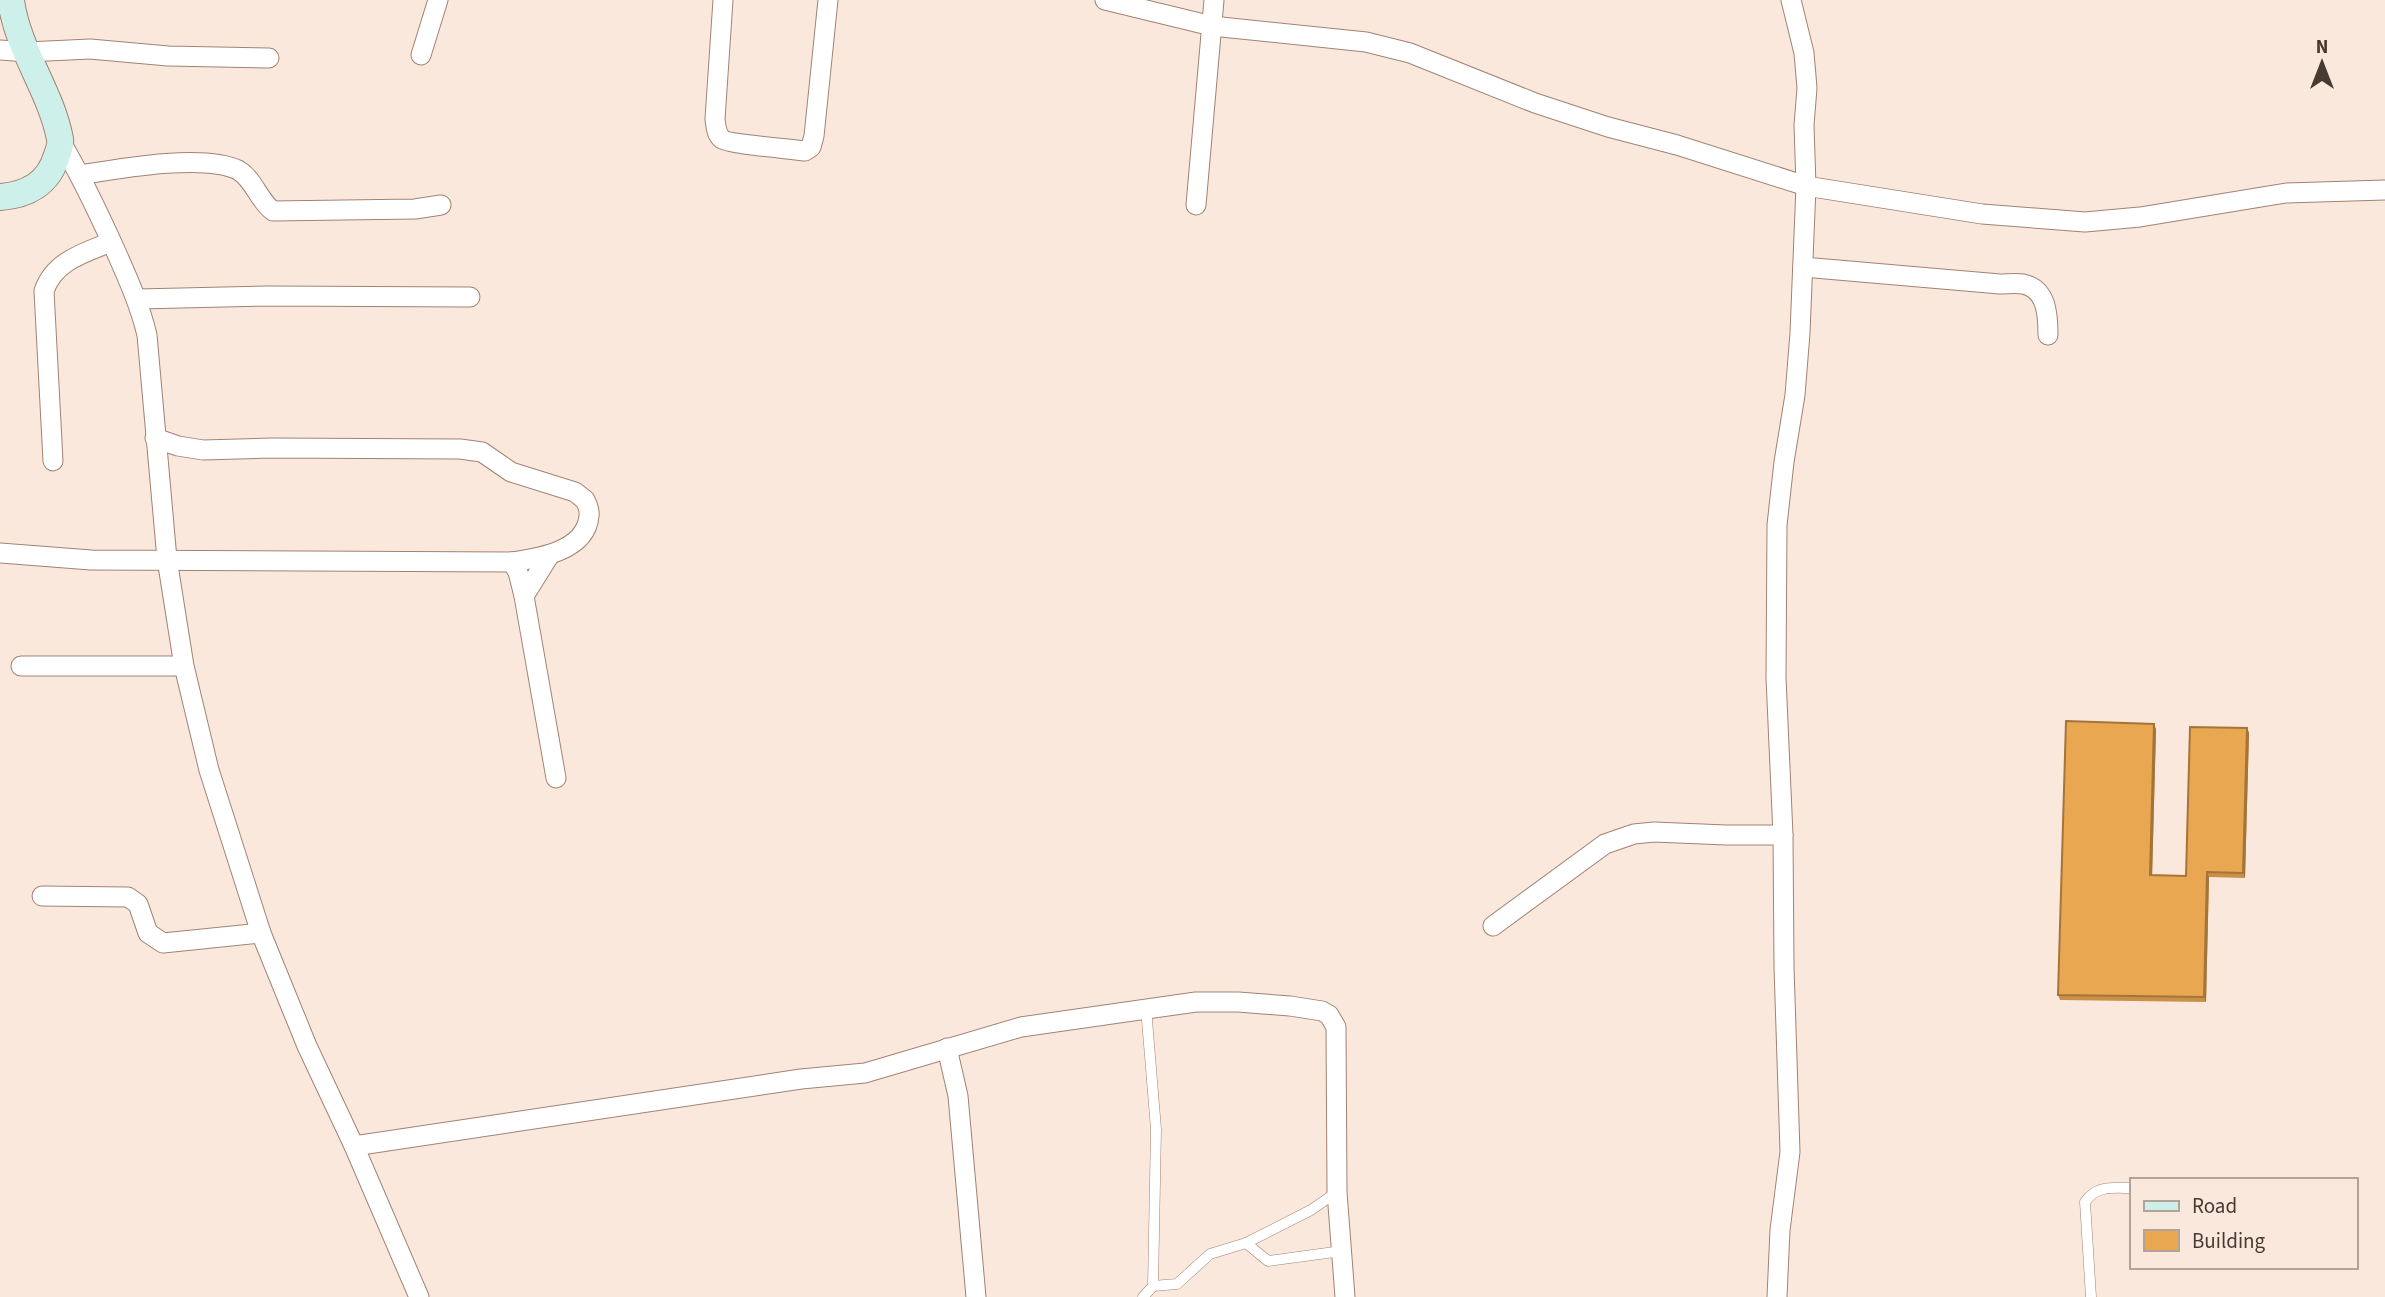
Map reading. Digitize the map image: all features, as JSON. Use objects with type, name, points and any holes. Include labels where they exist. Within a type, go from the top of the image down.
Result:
[{"type":"street","points":[[11,0],[16,21],[61,142],[80,175],[138,299],[147,335],[167,559],[184,666],[209,770],[261,933],[307,1046],[354,1146],[419,1297]]},
{"type":"street","points":[[421,55],[438,0]]},
{"type":"street","points":[[723,0],[716,131],[723,140],[735,144],[805,151],[811,147],[814,136],[828,0]]},
{"type":"street","points":[[1105,0],[1212,26],[1366,42],[1410,53],[1535,103],[1608,127],[1677,145],[1806,186],[1982,214],[2085,222],[2153,215],[2286,193],[2385,190]]},
{"type":"street","points":[[1196,205],[1214,0]]},
{"type":"street","points":[[1777,1297],[1780,1230],[1790,1152],[1783,835],[1776,678],[1777,525],[1795,395],[1806,186],[1804,125],[1807,88],[1804,53],[1791,0]]},
{"type":"street","points":[[0,50],[27,52],[90,49],[269,58]]},
{"type":"street","points":[[0,197],[25,193],[39,185],[55,162],[61,142]]},
{"type":"street","points":[[80,175],[131,166],[200,163],[239,170],[248,179],[263,204],[273,211],[415,209],[441,205]]},
{"type":"street","points":[[53,461],[44,291],[48,278],[66,262],[111,242]]},
{"type":"street","points":[[1803,267],[2024,284],[2043,298],[2047,309],[2048,335]]},
{"type":"street","points":[[138,299],[268,296],[470,298]]},
{"type":"street","points":[[0,552],[91,560],[512,562],[549,556],[567,547],[583,533],[589,516],[585,500],[575,492],[510,472],[482,452],[460,449],[203,450],[178,446],[155,438]]},
{"type":"street","points":[[524,596],[549,556]]},
{"type":"street","points":[[512,562],[518,572],[524,596],[556,778]]},
{"type":"street","points":[[21,666],[184,666]]},
{"type":"street","points":[[1493,926],[1605,844],[1634,834],[1654,832],[1783,835]]},
{"type":"street","points":[[42,896],[128,897],[138,904],[148,933],[163,943],[261,933]]},
{"type":"street","points":[[354,1146],[801,1079],[865,1073],[1021,1027],[1146,1008],[1196,1002],[1290,1006],[1322,1011],[1329,1015],[1336,1027],[1338,1192],[1345,1297]]},
{"type":"street","points":[[947,1048],[958,1096],[976,1297]]},
{"type":"lane","points":[[1143,1297],[1153,1286],[1156,1129],[1146,1008]]},
{"type":"lane","points":[[2091,1297],[2085,1202],[2090,1194],[2101,1189],[2130,1188]]},
{"type":"lane","points":[[1153,1286],[1177,1284],[1210,1254],[1246,1243],[1311,1210],[1338,1192]]},
{"type":"lane","points":[[1246,1243],[1269,1261],[1342,1251]]},
{"type":"building","points":[[2066,721],[2154,724],[2150,875],[2186,876],[2190,727],[2247,728],[2243,873],[2207,872],[2204,997],[2058,995]]}]
